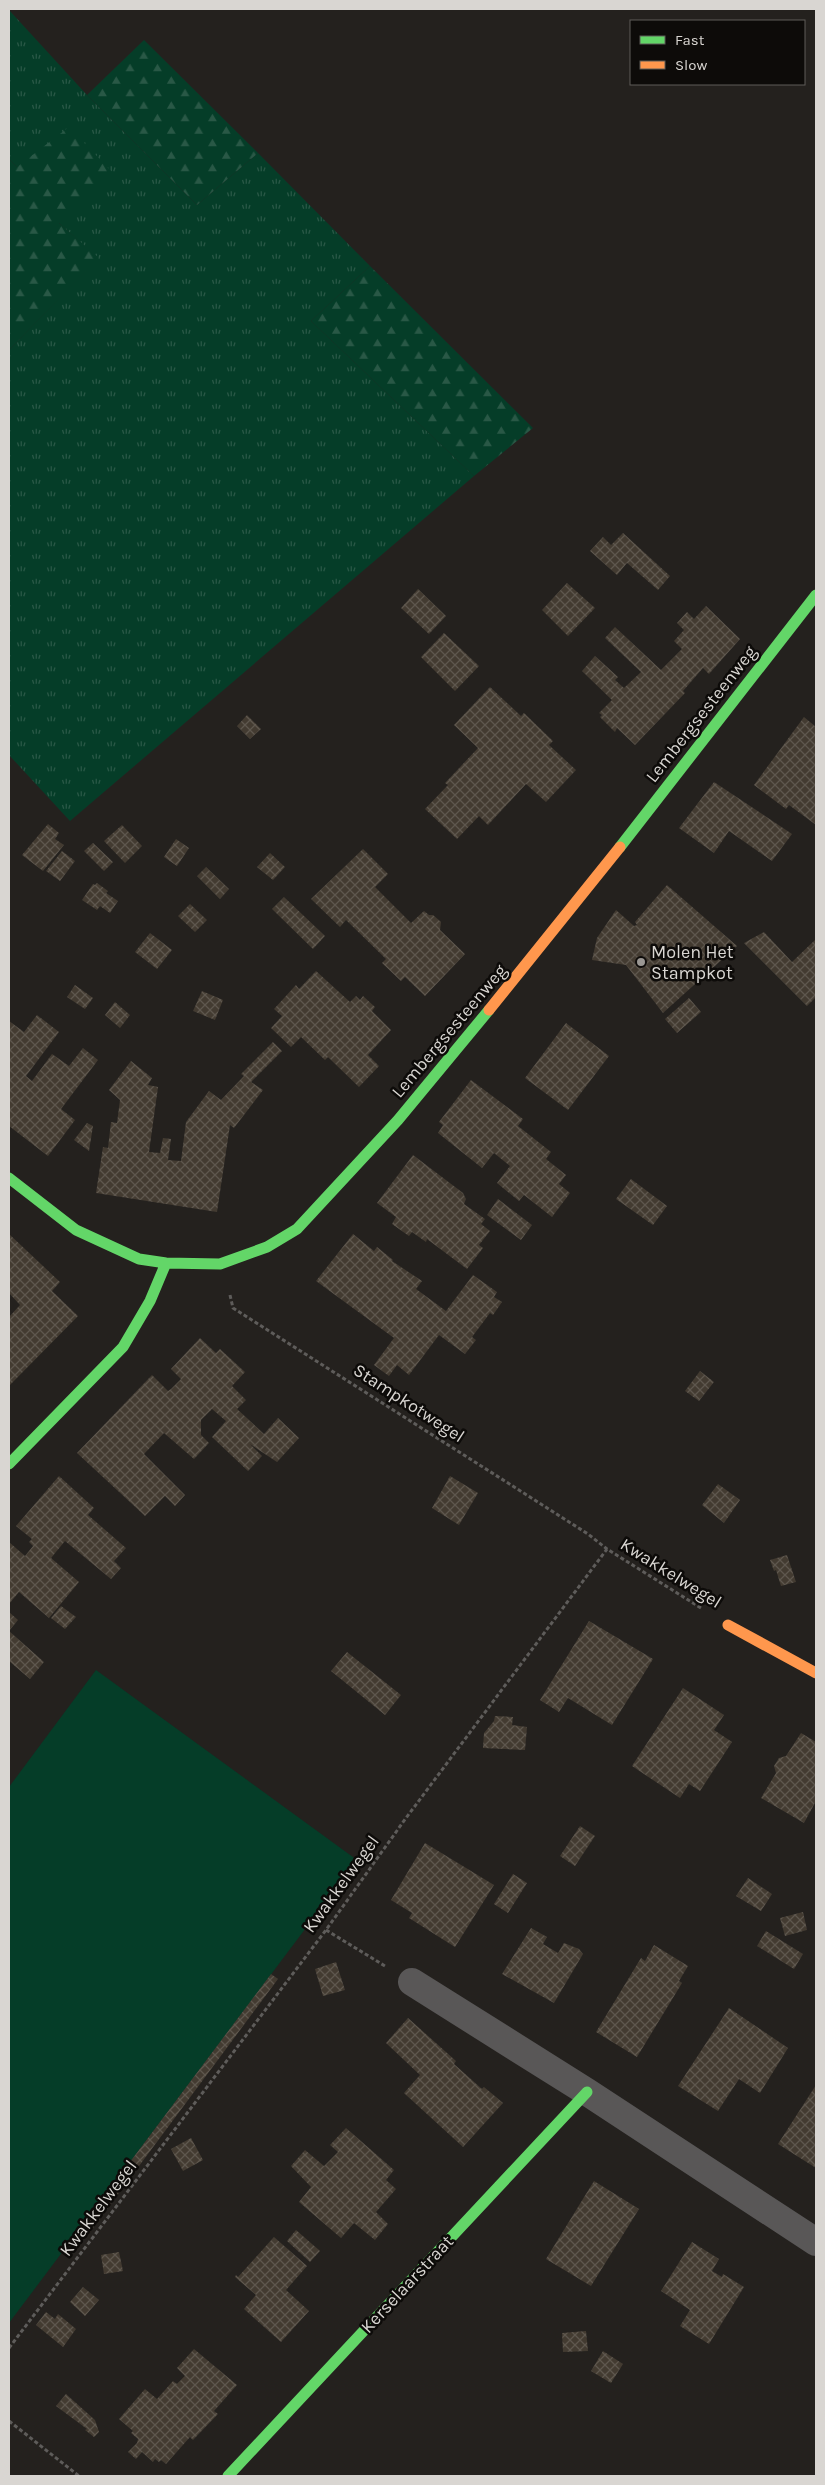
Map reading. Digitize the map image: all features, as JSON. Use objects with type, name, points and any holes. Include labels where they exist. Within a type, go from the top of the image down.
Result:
[{"type":"street","name":"Lembergsesteenweg","points":[[9,1178],[76,1230],[138,1258],[166,1263],[220,1264],[267,1247],[297,1229],[398,1120],[557,928],[816,595]]},
{"type":"street","points":[[9,1464],[123,1347],[150,1300],[166,1263]]},
{"type":"street","points":[[728,1624],[816,1673]]},
{"type":"street","points":[[412,1982],[587,2092],[816,2242]]},
{"type":"street","name":"Kerselaarstraat","points":[[228,2476],[587,2092]]},
{"type":"path","name":"Stampkotwegel","points":[[220,1264],[233,1308],[588,1534],[607,1549]]},
{"type":"path","name":"Kwakkelwegel","points":[[9,2348],[326,1930],[406,1818],[607,1549],[728,1624]]},
{"type":"path","points":[[326,1930],[412,1982]]},
{"type":"path","points":[[9,2421],[79,2476]]},
{"type":"green space","points":[[9,10],[87,95],[197,205],[258,153],[370,266],[311,321],[474,476],[70,821],[9,755],[9,350],[98,258],[59,223],[9,159]]},
{"type":"green space","points":[[144,40],[258,153],[197,205],[87,95]]},
{"type":"green space","points":[[69,127],[113,173],[59,223],[99,258],[9,350],[9,159],[17,167]]},
{"type":"green space","points":[[370,266],[533,428],[474,476],[311,321]]},
{"type":"green space","points":[[96,1670],[357,1860],[9,2323],[9,1787]]},
{"type":"building","points":[[623,533],[670,576],[658,590],[627,563],[617,575],[590,551],[603,537],[611,545]]},
{"type":"building","points":[[567,583],[595,608],[568,636],[542,610]]},
{"type":"building","points":[[418,589],[446,616],[429,634],[401,608]]},
{"type":"building","points":[[706,606],[740,639],[709,674],[703,668],[683,691],[685,693],[635,745],[617,728],[615,732],[600,717],[602,715],[599,713],[612,700],[582,671],[595,656],[618,677],[615,680],[624,688],[641,672],[605,638],[615,627],[661,670],[682,649],[674,641],[684,630],[677,623],[687,612],[694,619]]},
{"type":"building","points":[[444,633],[479,666],[455,691],[421,657]]},
{"type":"building","points":[[490,687],[521,716],[524,713],[553,741],[549,745],[576,770],[546,802],[526,784],[488,825],[479,816],[457,839],[425,809],[448,785],[445,783],[478,748],[454,725]]},
{"type":"building","points":[[247,715],[261,729],[250,739],[237,726]]},
{"type":"building","points":[[804,717],[816,727],[816,825],[789,805],[786,809],[754,785]]},
{"type":"building","points":[[714,782],[792,834],[772,861],[729,831],[714,853],[679,828]]},
{"type":"building","points":[[48,824],[59,833],[55,839],[64,845],[43,871],[22,855]]},
{"type":"building","points":[[122,825],[142,846],[125,863],[104,841]]},
{"type":"building","points":[[176,839],[189,848],[177,866],[164,857]]},
{"type":"building","points":[[93,843],[113,862],[104,871],[84,851]]},
{"type":"building","points":[[363,849],[388,874],[375,887],[411,923],[424,911],[429,915],[433,915],[441,922],[440,930],[465,954],[425,996],[405,977],[401,981],[382,963],[386,959],[346,920],[340,927],[311,899]]},
{"type":"building","points":[[62,851],[75,861],[60,881],[46,871]]},
{"type":"building","points":[[270,853],[285,867],[273,880],[257,867]]},
{"type":"building","points":[[206,867],[229,889],[220,899],[197,876]]},
{"type":"building","points":[[97,883],[108,891],[106,893],[118,901],[110,913],[100,906],[97,910],[82,900],[93,884]]},
{"type":"building","points":[[667,885],[737,946],[663,1013],[626,965],[592,960],[597,938],[616,910],[634,926],[637,925],[635,922]]},
{"type":"building","points":[[284,897],[325,936],[313,949],[272,909]]},
{"type":"building","points":[[190,904],[207,920],[195,932],[178,916]]},
{"type":"building","points":[[764,932],[792,962],[815,940],[816,997],[807,1006],[744,943]]},
{"type":"building","points":[[150,933],[172,950],[157,969],[135,952]]},
{"type":"building","points":[[316,971],[350,1002],[356,996],[360,1000],[363,996],[375,1007],[372,1011],[391,1030],[368,1055],[379,1066],[359,1087],[328,1057],[325,1060],[301,1037],[291,1047],[271,1028],[282,1016],[274,1009],[296,985],[299,989]]},
{"type":"building","points":[[75,985],[93,998],[85,1009],[67,997]]},
{"type":"building","points":[[202,991],[223,1000],[215,1020],[193,1011]]},
{"type":"building","points":[[689,998],[701,1012],[677,1033],[665,1019]]},
{"type":"building","points":[[115,1002],[130,1015],[120,1028],[105,1015]]},
{"type":"building","points":[[37,1015],[59,1032],[26,1076],[32,1081],[52,1054],[69,1066],[83,1048],[98,1060],[61,1109],[75,1120],[48,1156],[9,1126],[9,1021],[24,1032]]},
{"type":"building","points":[[566,1023],[609,1056],[568,1110],[525,1078]]},
{"type":"building","points":[[273,1042],[282,1051],[251,1082],[263,1090],[234,1128],[230,1125],[217,1212],[96,1193],[103,1147],[108,1148],[111,1122],[117,1123],[120,1100],[109,1090],[131,1061],[152,1078],[148,1085],[158,1087],[149,1152],[160,1153],[163,1138],[171,1139],[168,1160],[181,1161],[186,1122],[209,1091],[221,1100],[244,1076],[241,1074]]},
{"type":"building","points":[[471,1080],[523,1119],[518,1126],[551,1152],[546,1159],[566,1175],[559,1184],[570,1193],[552,1217],[524,1195],[519,1201],[497,1183],[510,1166],[494,1153],[482,1168],[438,1133],[443,1125],[439,1122]]},
{"type":"building","points":[[87,1123],[93,1126],[89,1151],[74,1140]]},
{"type":"building","points":[[413,1155],[463,1193],[466,1199],[464,1204],[485,1219],[481,1224],[490,1231],[479,1245],[483,1248],[467,1269],[427,1239],[426,1242],[412,1232],[409,1236],[392,1224],[396,1217],[377,1203]]},
{"type":"building","points":[[631,1179],[667,1206],[653,1225],[616,1199]]},
{"type":"building","points":[[498,1199],[532,1225],[521,1240],[487,1215]]},
{"type":"building","points":[[9,1234],[60,1282],[52,1291],[78,1316],[9,1386],[9,1317],[20,1305],[9,1293]]},
{"type":"building","points":[[353,1234],[374,1251],[377,1247],[392,1261],[422,1281],[416,1289],[446,1311],[473,1275],[497,1292],[494,1297],[502,1302],[493,1315],[490,1313],[472,1337],[476,1340],[465,1354],[439,1335],[409,1375],[397,1365],[389,1376],[374,1365],[394,1338],[316,1281]]},
{"type":"building","points":[[200,1338],[216,1353],[220,1349],[245,1372],[232,1386],[246,1400],[237,1409],[264,1434],[278,1418],[299,1438],[277,1462],[250,1444],[262,1456],[248,1471],[212,1437],[226,1421],[212,1409],[201,1420],[201,1435],[209,1443],[194,1459],[164,1433],[144,1454],[185,1495],[175,1506],[165,1496],[145,1516],[77,1453],[152,1375],[168,1391],[171,1389],[181,1379],[171,1369]]},
{"type":"building","points":[[700,1371],[714,1382],[699,1401],[685,1391]]},
{"type":"building","points":[[59,1476],[94,1508],[88,1515],[126,1548],[114,1561],[121,1568],[111,1579],[65,1541],[51,1558],[79,1582],[49,1618],[19,1592],[9,1604],[9,1542],[25,1556],[33,1546],[29,1542],[32,1539],[16,1526]]},
{"type":"building","points":[[450,1476],[478,1493],[459,1525],[432,1508]]},
{"type":"building","points":[[718,1484],[740,1500],[724,1523],[702,1505]]},
{"type":"building","points":[[787,1555],[796,1582],[781,1586],[776,1570],[774,1571],[770,1560]]},
{"type":"building","points":[[61,1606],[76,1617],[65,1629],[51,1618]]},
{"type":"building","points":[[9,1612],[18,1620],[9,1631]]},
{"type":"building","points":[[589,1621],[653,1659],[612,1725],[568,1698],[559,1712],[540,1700]]},
{"type":"building","points":[[9,1631],[44,1662],[30,1679],[9,1661]]},
{"type":"building","points":[[347,1652],[401,1695],[385,1715],[331,1671]]},
{"type":"building","points":[[683,1688],[724,1715],[714,1730],[732,1742],[700,1791],[689,1784],[680,1798],[632,1766]]},
{"type":"building","points":[[495,1716],[513,1717],[512,1725],[527,1727],[525,1750],[483,1748],[484,1733],[494,1721]]},
{"type":"building","points":[[801,1733],[816,1742],[816,1801],[804,1823],[761,1798],[776,1773],[774,1766],[779,1758],[786,1756]]},
{"type":"building","points":[[580,1826],[595,1836],[575,1866],[560,1856]]},
{"type":"building","points":[[425,1843],[494,1885],[455,1947],[409,1918],[412,1913],[391,1900]]},
{"type":"building","points":[[513,1874],[527,1883],[508,1913],[494,1904]]},
{"type":"building","points":[[748,1878],[772,1894],[761,1911],[736,1896]]},
{"type":"building","points":[[803,1912],[807,1930],[785,1936],[780,1918]]},
{"type":"building","points":[[531,1928],[547,1937],[543,1944],[558,1953],[564,1943],[579,1949],[583,1954],[554,2003],[502,1974]]},
{"type":"building","points":[[766,1931],[803,1954],[794,1969],[757,1946]]},
{"type":"building","points":[[654,1945],[688,1966],[679,1981],[682,1983],[637,2057],[596,2032],[641,1958],[645,1961]]},
{"type":"building","points":[[336,1962],[345,1990],[323,1996],[315,1969]]},
{"type":"building","points":[[271,1974],[278,1979],[87,2236],[79,2230]]},
{"type":"building","points":[[729,2008],[788,2048],[760,2093],[739,2079],[718,2111],[678,2086]]},
{"type":"building","points":[[408,2018],[456,2061],[454,2064],[482,2089],[484,2087],[503,2103],[463,2147],[404,2093],[420,2075],[386,2043]]},
{"type":"building","points":[[816,2085],[816,2168],[778,2144]]},
{"type":"building","points":[[346,2128],[394,2170],[386,2180],[396,2189],[376,2212],[388,2224],[375,2240],[354,2223],[341,2238],[299,2202],[311,2187],[291,2166],[305,2150],[324,2166],[338,2152],[330,2145]]},
{"type":"building","points":[[191,2138],[203,2160],[183,2171],[171,2149]]},
{"type":"building","points":[[594,2181],[639,2209],[591,2286],[546,2259]]},
{"type":"building","points":[[296,2230],[320,2251],[310,2262],[287,2241]]},
{"type":"building","points":[[274,2237],[307,2266],[286,2290],[309,2311],[281,2342],[244,2309],[256,2295],[235,2277],[236,2275],[238,2277]]},
{"type":"building","points":[[692,2242],[719,2259],[712,2271],[722,2277],[723,2274],[744,2287],[709,2344],[680,2326],[690,2310],[661,2291]]},
{"type":"building","points":[[119,2252],[123,2271],[104,2274],[101,2255]]},
{"type":"building","points":[[83,2287],[99,2300],[85,2316],[70,2302]]},
{"type":"building","points":[[46,2312],[55,2319],[58,2314],[76,2329],[63,2347],[36,2325]]},
{"type":"building","points":[[586,2331],[588,2351],[563,2352],[562,2333]]},
{"type":"building","points":[[194,2349],[237,2385],[214,2411],[218,2414],[193,2440],[190,2437],[166,2464],[161,2460],[159,2462],[155,2459],[153,2462],[142,2452],[136,2459],[128,2452],[137,2443],[138,2439],[131,2433],[133,2431],[119,2419],[145,2389],[157,2399],[173,2381],[177,2384],[185,2376],[177,2368]]},
{"type":"building","points":[[603,2351],[623,2364],[611,2383],[591,2371]]},
{"type":"building","points":[[66,2394],[95,2420],[99,2432],[94,2437],[85,2430],[87,2429],[56,2406]]},
{"type":"traffic: fast","points":[[620,847],[816,595]]},
{"type":"traffic: fast","points":[[9,1178],[76,1230],[139,1259],[166,1263],[220,1264],[267,1247],[297,1229],[398,1120],[489,1010]]},
{"type":"traffic: fast","points":[[9,1464],[123,1347],[150,1301],[166,1263]]},
{"type":"traffic: fast","points":[[228,2476],[587,2092]]},
{"type":"traffic: slow","points":[[489,1010],[620,847]]},
{"type":"traffic: slow","points":[[728,1625],[816,1673]]},
{"type":"place","name":"Molen Het Stampkot","points":[[641,962]]}]
